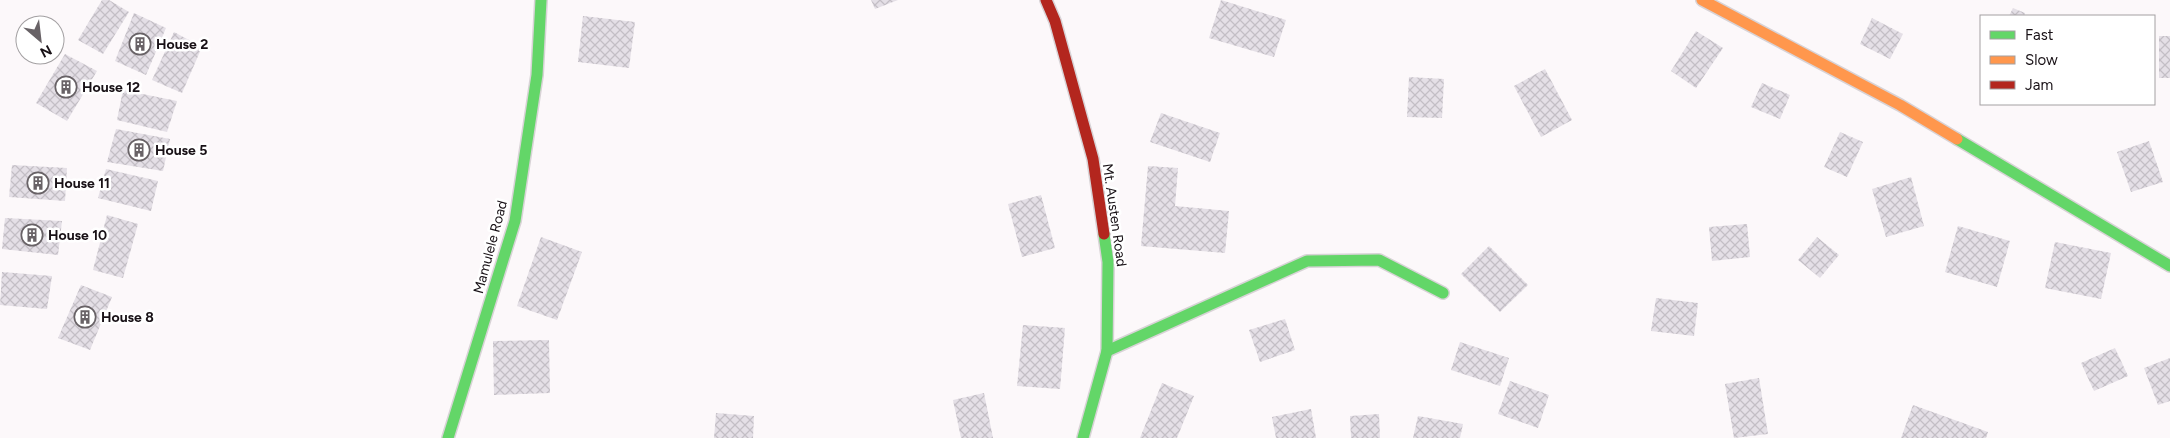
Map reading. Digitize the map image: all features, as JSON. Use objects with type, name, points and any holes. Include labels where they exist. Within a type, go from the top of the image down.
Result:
[{"type":"street","name":"Mamulele Road","points":[[448,438],[515,221],[537,75],[541,0]]},
{"type":"street","name":"Mt. Austen Road","points":[[1046,0],[1055,21],[1093,158],[1108,262],[1106,352],[1083,438]]},
{"type":"street","points":[[1702,0],[1900,105],[2170,266]]},
{"type":"street","points":[[1106,352],[1307,261],[1379,260],[1443,293]]},
{"type":"building","points":[[102,0],[109,0],[129,12],[103,54],[78,40]]},
{"type":"building","points":[[871,0],[898,0],[875,9]]},
{"type":"building","points":[[1221,0],[1286,20],[1274,57],[1209,38]]},
{"type":"building","points":[[2013,8],[2025,13],[2024,15],[2010,15]]},
{"type":"building","name":"House 2","points":[[134,13],[166,28],[146,75],[115,61]]},
{"type":"building","points":[[583,16],[635,22],[629,68],[578,62]]},
{"type":"building","points":[[1872,18],[1903,34],[1890,59],[1860,44]]},
{"type":"building","points":[[1696,31],[1723,48],[1696,88],[1671,71]]},
{"type":"building","points":[[174,32],[202,47],[182,93],[152,80]]},
{"type":"building","points":[[2159,36],[2170,36],[2170,78],[2159,78]]},
{"type":"building","name":"House 12","points":[[65,54],[97,71],[67,121],[36,103],[58,65],[65,65]]},
{"type":"building","points":[[1545,69],[1572,120],[1541,137],[1514,86]]},
{"type":"building","points":[[1409,77],[1444,79],[1442,118],[1407,117]]},
{"type":"building","points":[[1762,83],[1790,95],[1780,119],[1751,107]]},
{"type":"building","points":[[123,90],[177,101],[167,132],[117,120]]},
{"type":"building","points":[[1161,113],[1220,133],[1210,162],[1150,142]]},
{"type":"building","name":"House 5","points":[[116,129],[170,139],[163,171],[107,162]]},
{"type":"building","points":[[1840,132],[1863,142],[1847,177],[1824,167]]},
{"type":"building","points":[[2149,141],[2163,182],[2131,192],[2117,152]]},
{"type":"building","name":"House 11","points":[[12,165],[67,168],[65,201],[9,197]]},
{"type":"building","points":[[1148,166],[1178,168],[1175,206],[1229,211],[1225,253],[1141,246]]},
{"type":"building","points":[[106,169],[158,181],[151,211],[98,198]]},
{"type":"building","points":[[1911,177],[1924,226],[1886,237],[1872,189]]},
{"type":"building","points":[[1041,195],[1055,248],[1022,257],[1008,204]]},
{"type":"building","points":[[107,215],[138,224],[123,278],[93,270]]},
{"type":"building","name":"House 10","points":[[5,218],[62,221],[58,255],[2,249]]},
{"type":"building","points":[[1747,224],[1750,257],[1712,261],[1709,227]]},
{"type":"building","points":[[1958,226],[2010,241],[1997,287],[1945,272]]},
{"type":"building","points":[[541,237],[582,252],[557,320],[517,306]]},
{"type":"building","points":[[1817,237],[1839,255],[1820,278],[1798,260]]},
{"type":"building","points":[[2055,242],[2111,253],[2101,299],[2045,288]]},
{"type":"building","points":[[1489,246],[1528,285],[1500,312],[1461,274]]},
{"type":"building","points":[[2,272],[52,276],[47,309],[0,305]]},
{"type":"building","name":"House 8","points":[[81,285],[112,297],[90,350],[58,338]]},
{"type":"building","points":[[1656,298],[1698,303],[1694,336],[1651,331]]},
{"type":"building","points":[[1285,319],[1295,350],[1260,362],[1249,330]]},
{"type":"building","points":[[1023,325],[1065,328],[1060,389],[1017,386]]},
{"type":"building","points":[[549,340],[550,393],[494,395],[493,341]]},
{"type":"building","points":[[1460,342],[1509,358],[1500,386],[1451,370]]},
{"type":"building","points":[[2115,348],[2128,376],[2094,391],[2081,363]]},
{"type":"building","points":[[2170,358],[2170,401],[2158,405],[2144,368]]},
{"type":"building","points":[[1759,378],[1768,434],[1734,438],[1725,384]]},
{"type":"building","points":[[1510,381],[1549,395],[1538,428],[1498,414]]},
{"type":"building","points":[[1162,383],[1194,396],[1177,438],[1140,438]]},
{"type":"building","points":[[984,393],[993,438],[961,438],[953,400]]},
{"type":"building","points":[[1913,405],[1988,432],[1986,438],[1901,438]]},
{"type":"building","points":[[1311,409],[1316,438],[1276,438],[1272,417]]},
{"type":"building","points":[[716,413],[754,416],[753,438],[714,438]]},
{"type":"building","points":[[1379,414],[1380,438],[1351,438],[1350,416]]},
{"type":"building","points":[[1418,416],[1463,424],[1460,438],[1413,438]]},
{"type":"traffic: fast","points":[[448,438],[515,221],[537,75],[541,0]]},
{"type":"traffic: fast","points":[[1957,139],[2170,266]]},
{"type":"traffic: fast","points":[[1083,438],[1107,351],[1108,262],[1104,234]]},
{"type":"traffic: fast","points":[[1107,351],[1307,261],[1379,260],[1443,293]]},
{"type":"traffic: slow","points":[[1702,0],[1900,105],[1957,139]]},
{"type":"traffic: jam","points":[[1046,0],[1055,21],[1093,159],[1104,234]]},
{"type":"place","name":"House 2","points":[[140,44]]},
{"type":"place","name":"House 12","points":[[66,87]]},
{"type":"place","name":"House 5","points":[[139,150]]},
{"type":"place","name":"House 11","points":[[38,183]]},
{"type":"place","name":"House 10","points":[[32,235]]},
{"type":"place","name":"House 8","points":[[85,317]]}]
